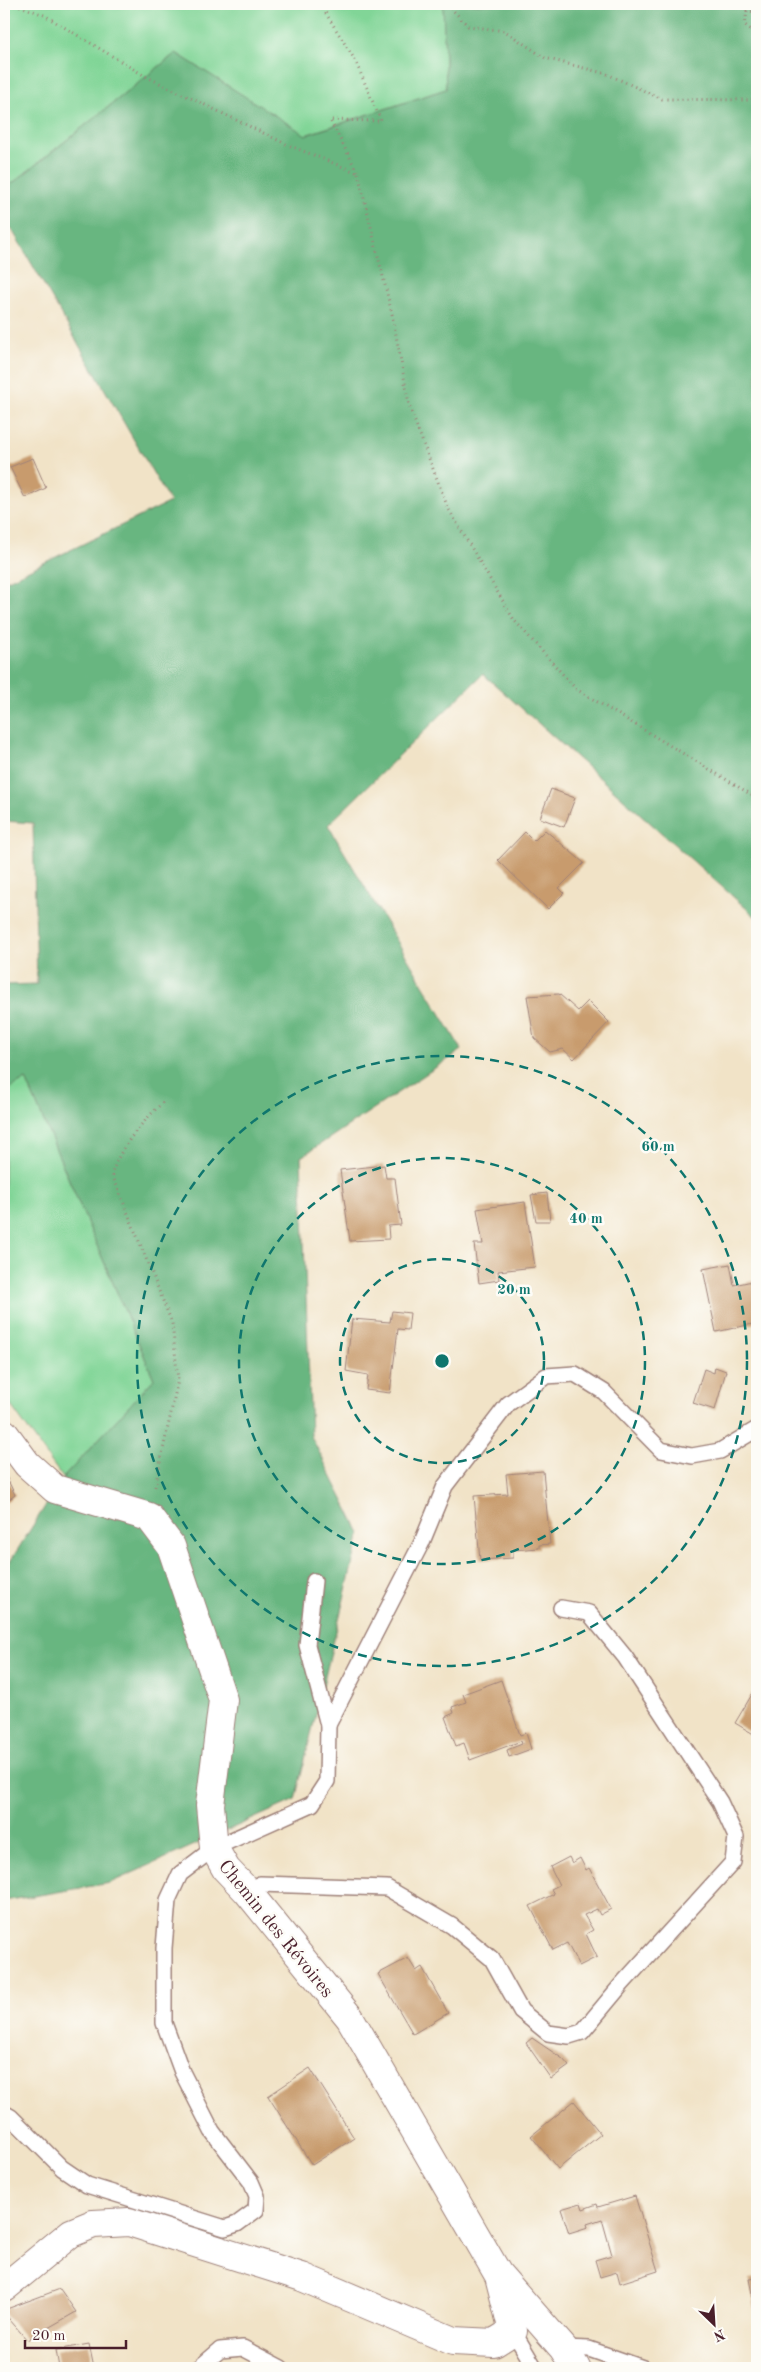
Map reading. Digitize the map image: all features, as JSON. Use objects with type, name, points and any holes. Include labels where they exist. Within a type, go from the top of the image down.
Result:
[{"type":"street","points":[[4,1433],[27,1464],[55,1489],[149,1517]]},
{"type":"street","name":"Chemin des Révoires","points":[[149,1517],[171,1546],[223,1700],[210,1805],[214,1848],[226,1870],[247,1891],[350,2018],[498,2274],[570,2358]]},
{"type":"street","points":[[4,2288],[71,2233],[93,2224],[129,2222],[293,2274],[453,2341],[494,2343],[513,2331],[498,2274]]},
{"type":"lane","points":[[328,1725],[422,1542],[445,1486],[508,1404],[546,1376],[576,1374],[604,1392],[662,1450],[692,1456],[720,1451],[757,1429]]},
{"type":"lane","points":[[4,2113],[23,2128],[62,2168],[87,2186],[225,2228],[237,2224],[256,2210],[257,2196],[251,2182],[212,2131],[182,2072],[164,2023],[164,1948],[168,1900],[180,1874],[214,1848],[312,1804],[327,1781],[328,1725],[307,1645],[314,1581]]},
{"type":"lane","points":[[247,1891],[260,1884],[387,1888],[452,1926],[492,1959],[521,2011],[548,2033],[569,2036],[582,2032],[622,1984],[733,1862],[736,1837],[720,1802],[625,1657],[589,1613],[561,1608]]},
{"type":"lane","points":[[513,2331],[535,2368]]},
{"type":"lane","points":[[199,2368],[220,2350],[243,2348],[281,2368]]},
{"type":"lane","points":[[570,2358],[589,2349],[643,2368]]},
{"type":"path","points":[[15,4],[44,15],[145,76],[288,145],[358,173]]},
{"type":"path","points":[[320,4],[355,60],[381,121],[330,120],[358,173],[392,314],[410,409],[448,508],[514,620],[576,689],[757,798]]},
{"type":"path","points":[[447,4],[468,26],[505,31],[545,58],[607,74],[662,99],[751,100],[757,98]]},
{"type":"path","points":[[757,12],[747,11],[745,25],[757,35]]},
{"type":"path","points":[[149,1517],[178,1380],[173,1332],[172,1323],[112,1174],[116,1160],[139,1127],[165,1100]]},
{"type":"green space","points":[[4,4],[443,4],[446,89],[305,135],[176,53],[4,190]]},
{"type":"green space","points":[[443,4],[757,4],[757,918],[483,674],[328,825],[462,1050],[301,1157],[311,1436],[360,1533],[295,1800],[110,1883],[4,1901],[4,1571],[63,1478],[154,1379],[26,1079],[4,1092],[4,985],[37,984],[33,823],[4,821],[4,582],[170,502],[4,216],[4,190],[176,53],[306,135],[446,89]]},
{"type":"green space","points":[[26,1079],[154,1379],[63,1478],[4,1396],[4,1092]]},
{"type":"building","points":[[33,458],[46,488],[25,498],[10,467]]},
{"type":"building","points":[[551,789],[575,798],[564,827],[540,818]]},
{"type":"building","points":[[545,830],[584,863],[559,888],[564,893],[548,909],[498,860],[525,832],[534,841]]},
{"type":"building","points":[[559,994],[578,1011],[588,1001],[609,1022],[574,1059],[563,1049],[550,1052],[534,1038],[527,996]]},
{"type":"building","points":[[384,1165],[386,1178],[395,1178],[401,1225],[388,1226],[389,1239],[350,1241],[340,1170]]},
{"type":"building","points":[[547,1193],[550,1221],[536,1221],[531,1195]]},
{"type":"building","points":[[525,1202],[535,1267],[498,1271],[499,1280],[479,1283],[474,1244],[483,1244],[477,1209]]},
{"type":"building","points":[[730,1264],[734,1285],[757,1280],[757,1323],[716,1332],[703,1269]]},
{"type":"building","points":[[392,1311],[410,1313],[408,1330],[398,1329],[390,1393],[366,1390],[368,1375],[346,1371],[352,1319],[390,1322]]},
{"type":"building","points":[[715,1367],[726,1371],[715,1410],[693,1403],[704,1369],[714,1373]]},
{"type":"building","points":[[543,1471],[550,1544],[539,1545],[539,1548],[513,1550],[513,1558],[480,1560],[474,1496],[508,1494],[506,1474]]},
{"type":"building","points":[[4,1472],[15,1495],[4,1503]]},
{"type":"building","points":[[501,1680],[520,1735],[526,1733],[531,1749],[509,1757],[507,1750],[522,1744],[521,1741],[470,1760],[464,1743],[456,1746],[445,1717],[454,1713],[452,1707],[466,1702],[463,1694]]},
{"type":"building","points":[[754,1691],[757,1693],[757,1736],[735,1723]]},
{"type":"building","points":[[569,1857],[572,1863],[580,1858],[586,1870],[589,1868],[611,1909],[600,1915],[597,1909],[584,1915],[593,1930],[586,1934],[597,1957],[579,1966],[567,1943],[553,1950],[530,1906],[554,1894],[551,1889],[559,1885],[550,1867]]},
{"type":"building","points":[[408,1958],[416,1971],[422,1967],[448,2013],[413,2034],[378,1974]]},
{"type":"building","points":[[532,2038],[563,2059],[569,2066],[551,2079],[526,2043]]},
{"type":"building","points":[[310,2068],[354,2138],[312,2165],[268,2096]]},
{"type":"building","points":[[574,2101],[601,2134],[558,2169],[531,2136]]},
{"type":"building","points":[[635,2196],[658,2271],[620,2283],[617,2272],[600,2277],[595,2260],[612,2255],[602,2219],[587,2224],[588,2227],[569,2233],[561,2209],[581,2203],[583,2209],[597,2204],[598,2207]]},
{"type":"building","points":[[757,2278],[757,2313],[756,2313],[749,2279]]},
{"type":"building","points":[[60,2289],[76,2312],[27,2340],[4,2313],[4,2310]]},
{"type":"building","points":[[89,2344],[94,2368],[59,2368],[56,2350]]}]
